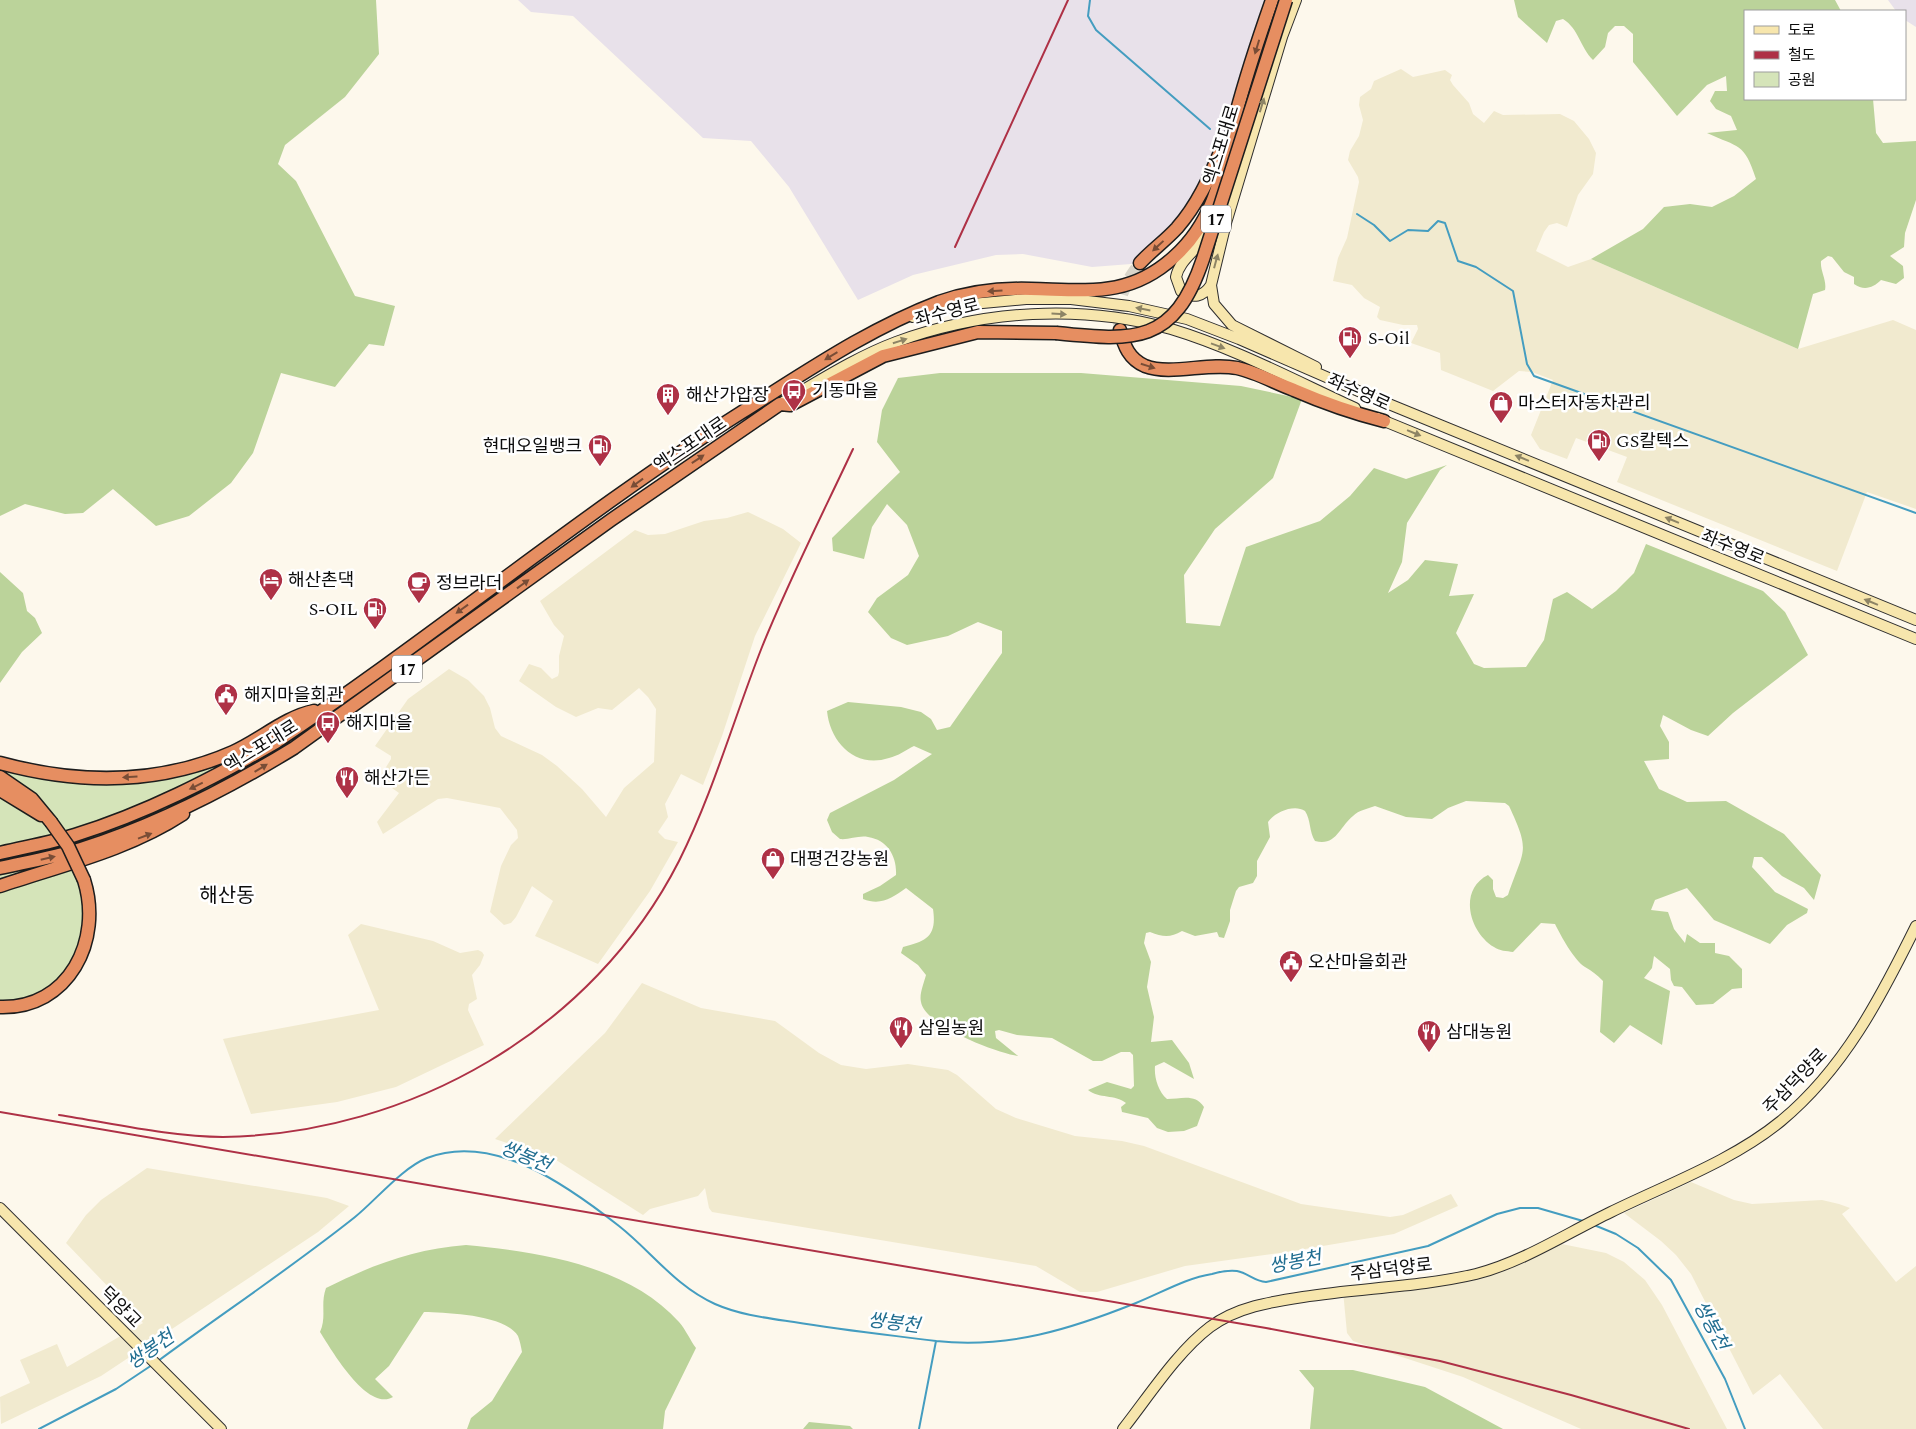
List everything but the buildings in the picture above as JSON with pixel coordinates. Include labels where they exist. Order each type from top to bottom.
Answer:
[{"type":"highway","name":"엑스포대로","points":[[0,853],[88,831],[180,793],[237,765],[322,710],[707,434],[863,337],[938,303],[985,291],[1026,289],[1105,290],[1140,282],[1150,277],[1175,257],[1192,239],[1208,214],[1231,144],[1236,115],[1272,0]]},
{"type":"highway","name":"엑스포대로","points":[[0,868],[56,856],[111,839],[210,797],[294,748],[619,514],[780,404],[790,405],[884,356],[978,332],[1056,333],[1117,338],[1151,330],[1169,318],[1188,297],[1203,259],[1286,0]]},
{"type":"highway","points":[[1140,263],[1176,228],[1198,199],[1236,115]]},
{"type":"highway","points":[[1120,330],[1129,354],[1138,362],[1149,367],[1169,369],[1212,366],[1241,369],[1342,410],[1384,421]]},
{"type":"highway","points":[[0,763],[40,773],[76,778],[135,777],[167,773],[217,759],[252,743],[294,717],[322,710]]},
{"type":"highway","points":[[0,777],[32,799],[68,846],[84,880],[89,898],[90,924],[83,953],[67,978],[41,997],[26,1005],[0,1007]]},
{"type":"highway","points":[[0,790],[51,822]]},
{"type":"highway","points":[[0,886],[98,854],[157,832],[210,797]]},
{"type":"highway","points":[[0,1000],[41,997]]},
{"type":"street","points":[[1296,0],[1282,37],[1226,223],[1211,285],[1214,304],[1232,325],[1305,360],[1334,381]]},
{"type":"street","points":[[1208,214],[1209,227],[1206,235],[1180,266],[1176,277],[1179,288],[1192,296],[1202,295],[1211,285]]},
{"type":"street","name":"좌수영로","points":[[906,318],[942,312],[960,305],[1026,299],[1071,299],[1128,306],[1171,315],[1213,329],[1334,381],[1916,620]]},
{"type":"street","name":"좌수영로","points":[[780,404],[843,367],[896,342],[981,319],[1006,315],[1054,314],[1129,320],[1194,337],[1231,351],[1384,421],[1916,639]]},
{"type":"street","name":"주삼덕양로","points":[[1123,1429],[1196,1339],[1217,1322],[1239,1311],[1266,1303],[1478,1273],[1525,1255],[1747,1144],[1793,1110],[1836,1062],[1860,1031],[1882,994],[1916,926]]},
{"type":"street","name":"덕양교","points":[[0,1208],[221,1429]]},
{"type":"shaded area","points":[[518,0],[1268,0],[1220,154],[1204,191],[1143,260],[1131,264],[1092,267],[1023,254],[996,255],[913,275],[858,300],[789,187],[751,141],[703,138],[573,16],[531,12]]},
{"type":"shaded area","points":[[1888,0],[1916,0],[1916,27],[1906,21],[1906,10],[1895,10]]},
{"type":"shaded area","points":[[1401,69],[1413,77],[1445,70],[1452,75],[1450,80],[1469,103],[1473,114],[1484,123],[1494,111],[1503,115],[1560,114],[1574,121],[1589,139],[1596,153],[1593,174],[1578,195],[1567,227],[1557,223],[1549,225],[1536,251],[1568,267],[1591,259],[1798,349],[1893,320],[1916,330],[1916,509],[1867,492],[1837,571],[1617,482],[1627,457],[1576,438],[1567,459],[1540,449],[1531,435],[1553,380],[1532,372],[1519,371],[1493,391],[1441,370],[1440,353],[1411,343],[1418,329],[1417,325],[1403,325],[1380,320],[1377,317],[1380,307],[1364,298],[1352,285],[1333,281],[1338,258],[1347,238],[1359,182],[1348,160],[1350,151],[1359,136],[1363,120],[1359,105],[1360,97],[1371,89],[1374,81]]},
{"type":"shaded area","points":[[748,512],[783,529],[801,543],[755,636],[722,736],[703,785],[681,774],[665,804],[668,817],[658,832],[665,839],[678,842],[650,891],[598,964],[535,936],[553,901],[532,886],[511,923],[504,925],[490,912],[501,866],[511,845],[518,838],[517,830],[500,808],[447,798],[438,799],[383,834],[377,822],[399,793],[392,788],[394,786],[380,777],[391,756],[375,746],[408,699],[449,669],[468,680],[484,696],[490,708],[495,728],[501,736],[542,755],[557,766],[582,789],[606,817],[624,788],[654,762],[656,709],[639,688],[612,710],[598,708],[576,717],[556,707],[519,681],[529,664],[541,668],[552,679],[558,676],[559,656],[564,636],[554,625],[540,601],[635,530],[648,535],[665,534],[704,521],[727,518]]},
{"type":"shaded area","points":[[361,924],[433,941],[460,953],[478,950],[482,952],[484,955],[480,965],[472,975],[477,999],[469,1004],[468,1010],[484,1045],[396,1087],[337,1102],[251,1114],[223,1039],[379,1010],[348,935]]},
{"type":"shaded area","points":[[642,983],[701,1008],[775,1021],[819,1053],[841,1065],[866,1069],[908,1064],[948,1070],[957,1075],[996,1109],[1016,1118],[1075,1136],[1122,1141],[1144,1146],[1301,1204],[1390,1217],[1403,1215],[1451,1194],[1458,1206],[1394,1234],[1287,1252],[1185,1266],[1097,1292],[1080,1292],[1036,1266],[712,1212],[709,1208],[705,1188],[698,1196],[650,1209],[643,1215],[553,1158],[495,1139],[605,1033]]},
{"type":"shaded area","points":[[147,1168],[327,1198],[349,1206],[318,1232],[101,1376],[1,1424],[0,1397],[30,1383],[20,1360],[57,1344],[67,1367],[143,1323],[66,1243],[86,1215],[101,1200]]},
{"type":"shaded area","points":[[1691,1182],[1734,1200],[1752,1204],[1822,1200],[1850,1208],[1842,1214],[1896,1282],[1916,1266],[1916,1429],[1823,1429],[1780,1374],[1753,1395],[1691,1274],[1676,1255],[1661,1241],[1624,1213]]},
{"type":"shaded area","points":[[1552,1242],[1606,1253],[1624,1262],[1645,1280],[1662,1305],[1727,1429],[1581,1429],[1463,1377],[1353,1341],[1347,1333],[1343,1291],[1459,1277]]},
{"type":"green space","points":[[0,0],[376,0],[379,54],[345,97],[285,145],[278,164],[296,181],[355,296],[395,306],[384,346],[369,344],[335,387],[281,373],[253,453],[231,483],[189,516],[156,526],[113,489],[83,513],[65,514],[25,504],[0,516]]},
{"type":"green space","points":[[1514,0],[1835,0],[1840,10],[1744,10],[1744,100],[1873,100],[1876,133],[1883,143],[1916,141],[1916,200],[1905,233],[1904,247],[1890,256],[1903,266],[1904,278],[1896,284],[1881,280],[1872,287],[1861,287],[1854,284],[1854,277],[1844,272],[1832,257],[1828,256],[1821,261],[1825,290],[1813,294],[1798,349],[1591,259],[1643,229],[1664,207],[1690,204],[1712,207],[1734,196],[1756,179],[1744,152],[1733,144],[1707,133],[1737,130],[1731,116],[1716,109],[1710,101],[1715,91],[1727,91],[1726,76],[1707,85],[1677,116],[1633,62],[1633,34],[1624,26],[1615,26],[1608,33],[1605,47],[1593,60],[1573,28],[1563,19],[1556,21],[1547,43],[1518,17]]},
{"type":"green space","points":[[940,373],[1081,373],[1241,386],[1302,399],[1273,478],[1215,529],[1184,575],[1186,623],[1220,626],[1246,547],[1320,521],[1350,496],[1374,468],[1406,479],[1447,465],[1440,470],[1407,523],[1402,562],[1388,593],[1408,580],[1425,560],[1458,564],[1449,596],[1474,594],[1456,633],[1474,664],[1484,668],[1526,667],[1544,640],[1553,599],[1567,592],[1592,609],[1616,591],[1634,573],[1646,544],[1763,591],[1785,612],[1808,655],[1733,713],[1708,736],[1691,730],[1663,715],[1660,726],[1669,742],[1669,759],[1644,761],[1659,789],[1687,802],[1726,801],[1784,834],[1821,875],[1814,900],[1804,888],[1782,876],[1762,857],[1754,857],[1752,867],[1775,892],[1808,909],[1807,913],[1787,925],[1770,944],[1714,920],[1687,888],[1655,900],[1651,910],[1668,912],[1674,929],[1685,943],[1687,934],[1700,943],[1715,943],[1715,953],[1729,956],[1742,969],[1742,988],[1732,989],[1713,1004],[1696,1005],[1682,987],[1674,986],[1671,980],[1670,969],[1654,956],[1652,968],[1644,978],[1670,991],[1662,1045],[1630,1025],[1614,1043],[1600,1032],[1603,981],[1581,964],[1568,947],[1555,924],[1541,923],[1513,952],[1494,947],[1478,932],[1473,922],[1470,900],[1473,890],[1479,882],[1488,875],[1493,880],[1493,889],[1496,897],[1503,898],[1508,895],[1521,859],[1523,842],[1516,821],[1509,806],[1505,803],[1466,801],[1448,808],[1432,819],[1406,817],[1375,806],[1355,814],[1333,838],[1322,842],[1315,841],[1305,811],[1296,808],[1280,812],[1268,822],[1270,837],[1257,861],[1257,876],[1253,883],[1239,887],[1236,891],[1230,910],[1230,921],[1224,938],[1219,937],[1217,932],[1195,936],[1182,931],[1166,936],[1150,932],[1146,933],[1144,943],[1151,962],[1147,987],[1154,1017],[1151,1042],[1172,1040],[1189,1063],[1194,1079],[1164,1062],[1155,1066],[1156,1079],[1161,1092],[1167,1099],[1192,1098],[1204,1107],[1197,1126],[1184,1131],[1168,1132],[1157,1128],[1148,1118],[1122,1112],[1121,1107],[1126,1103],[1122,1100],[1097,1095],[1088,1090],[1107,1082],[1131,1089],[1134,1086],[1133,1055],[1130,1052],[1121,1052],[1102,1061],[1093,1061],[1052,1038],[995,1031],[996,1038],[1018,1056],[979,1044],[948,1029],[925,1011],[921,1002],[921,992],[926,975],[918,965],[901,953],[903,947],[924,939],[932,931],[933,909],[906,888],[886,900],[875,902],[863,899],[863,894],[880,886],[896,875],[893,856],[886,846],[875,839],[858,837],[840,839],[832,832],[827,820],[830,813],[894,780],[932,754],[914,746],[889,758],[865,760],[855,756],[846,750],[833,733],[827,711],[848,702],[901,707],[921,712],[931,719],[937,730],[950,727],[1002,653],[1002,631],[978,622],[948,636],[907,645],[891,638],[868,612],[877,598],[908,575],[919,556],[907,525],[887,504],[872,527],[864,559],[833,551],[832,538],[900,472],[877,442],[882,410],[898,378]]},
{"type":"green space","points":[[0,572],[23,593],[27,611],[35,618],[42,633],[22,652],[0,683]]},
{"type":"green space","points":[[217,759],[231,785],[76,861],[90,924],[59,986],[0,1007],[0,763],[98,779]]},
{"type":"green space","points":[[466,1245],[552,1257],[608,1274],[634,1287],[658,1303],[679,1322],[696,1348],[665,1411],[663,1429],[467,1429],[471,1418],[492,1401],[522,1352],[518,1336],[511,1329],[501,1323],[474,1316],[424,1312],[389,1366],[375,1379],[393,1397],[383,1399],[372,1396],[361,1388],[341,1364],[320,1332],[326,1288],[394,1259],[429,1250]]},
{"type":"green space","points":[[1299,1370],[1353,1370],[1425,1387],[1503,1429],[1310,1429],[1314,1388]]},
{"type":"green space","points":[[809,1422],[850,1426],[853,1429],[803,1429]]},
{"type":"waterway","points":[[1090,0],[1088,16],[1096,30],[1210,129]]},
{"type":"waterway","points":[[1357,214],[1374,225],[1390,241],[1408,230],[1428,231],[1438,221],[1445,223],[1458,261],[1476,267],[1513,291],[1527,364],[1534,376],[1916,513]]},
{"type":"waterway","name":"쌍봉천","points":[[158,1361],[331,1236],[408,1169],[427,1158],[452,1152],[478,1152],[504,1158],[529,1167],[554,1180],[619,1226],[688,1288],[701,1297],[724,1308],[754,1316],[829,1328],[963,1343],[1014,1339],[1063,1329],[1136,1303],[1202,1276],[1237,1271],[1266,1282],[1428,1246],[1497,1214],[1520,1208],[1538,1208],[1583,1221]]},
{"type":"waterway","name":"쌍봉천","points":[[1594,1225],[1616,1234],[1638,1248],[1671,1280],[1725,1379],[1745,1429]]},
{"type":"waterway","points":[[919,1429],[936,1341]]},
{"type":"waterway","name":"쌍봉천","points":[[39,1429],[116,1389],[152,1365]]},
{"type":"tunnel","points":[[1120,330],[1119,311],[1122,294],[1140,263]]},
{"type":"railway","points":[[955,247],[1068,0]]},
{"type":"railway","points":[[59,1115],[183,1135],[223,1137],[293,1131],[361,1116],[427,1093],[489,1061],[546,1022],[598,975],[642,921],[679,861],[713,782],[772,622],[853,449]]},
{"type":"railway","points":[[0,1112],[1266,1328],[1440,1361],[1571,1395],[1689,1429]]},
{"type":"place","name":"S-Oil","points":[[1350,359]]},
{"type":"place","name":"기동마을","points":[[794,412]]},
{"type":"place","name":"해산가압장","points":[[668,416]]},
{"type":"place","name":"마스터자동차관리","points":[[1501,424]]},
{"type":"place","name":"GS칼텍스","points":[[1599,462]]},
{"type":"place","name":"현대오일뱅크","points":[[600,467]]},
{"type":"place","name":"해산촌댁","points":[[271,601]]},
{"type":"place","name":"정브라더","points":[[419,604]]},
{"type":"place","name":"S-OIL","points":[[375,630]]},
{"type":"place","name":"해지마을회관","points":[[226,716]]},
{"type":"place","name":"해지마을","points":[[328,744]]},
{"type":"place","name":"해산가든","points":[[347,799]]},
{"type":"place","name":"대평건강농원","points":[[773,880]]},
{"type":"place","name":"오산마을회관","points":[[1291,983]]},
{"type":"place","name":"삼일농원","points":[[901,1049]]},
{"type":"place","name":"삼대농원","points":[[1429,1053]]},
{"type":"district","name":"해산동","points":[[227,895]]}]
